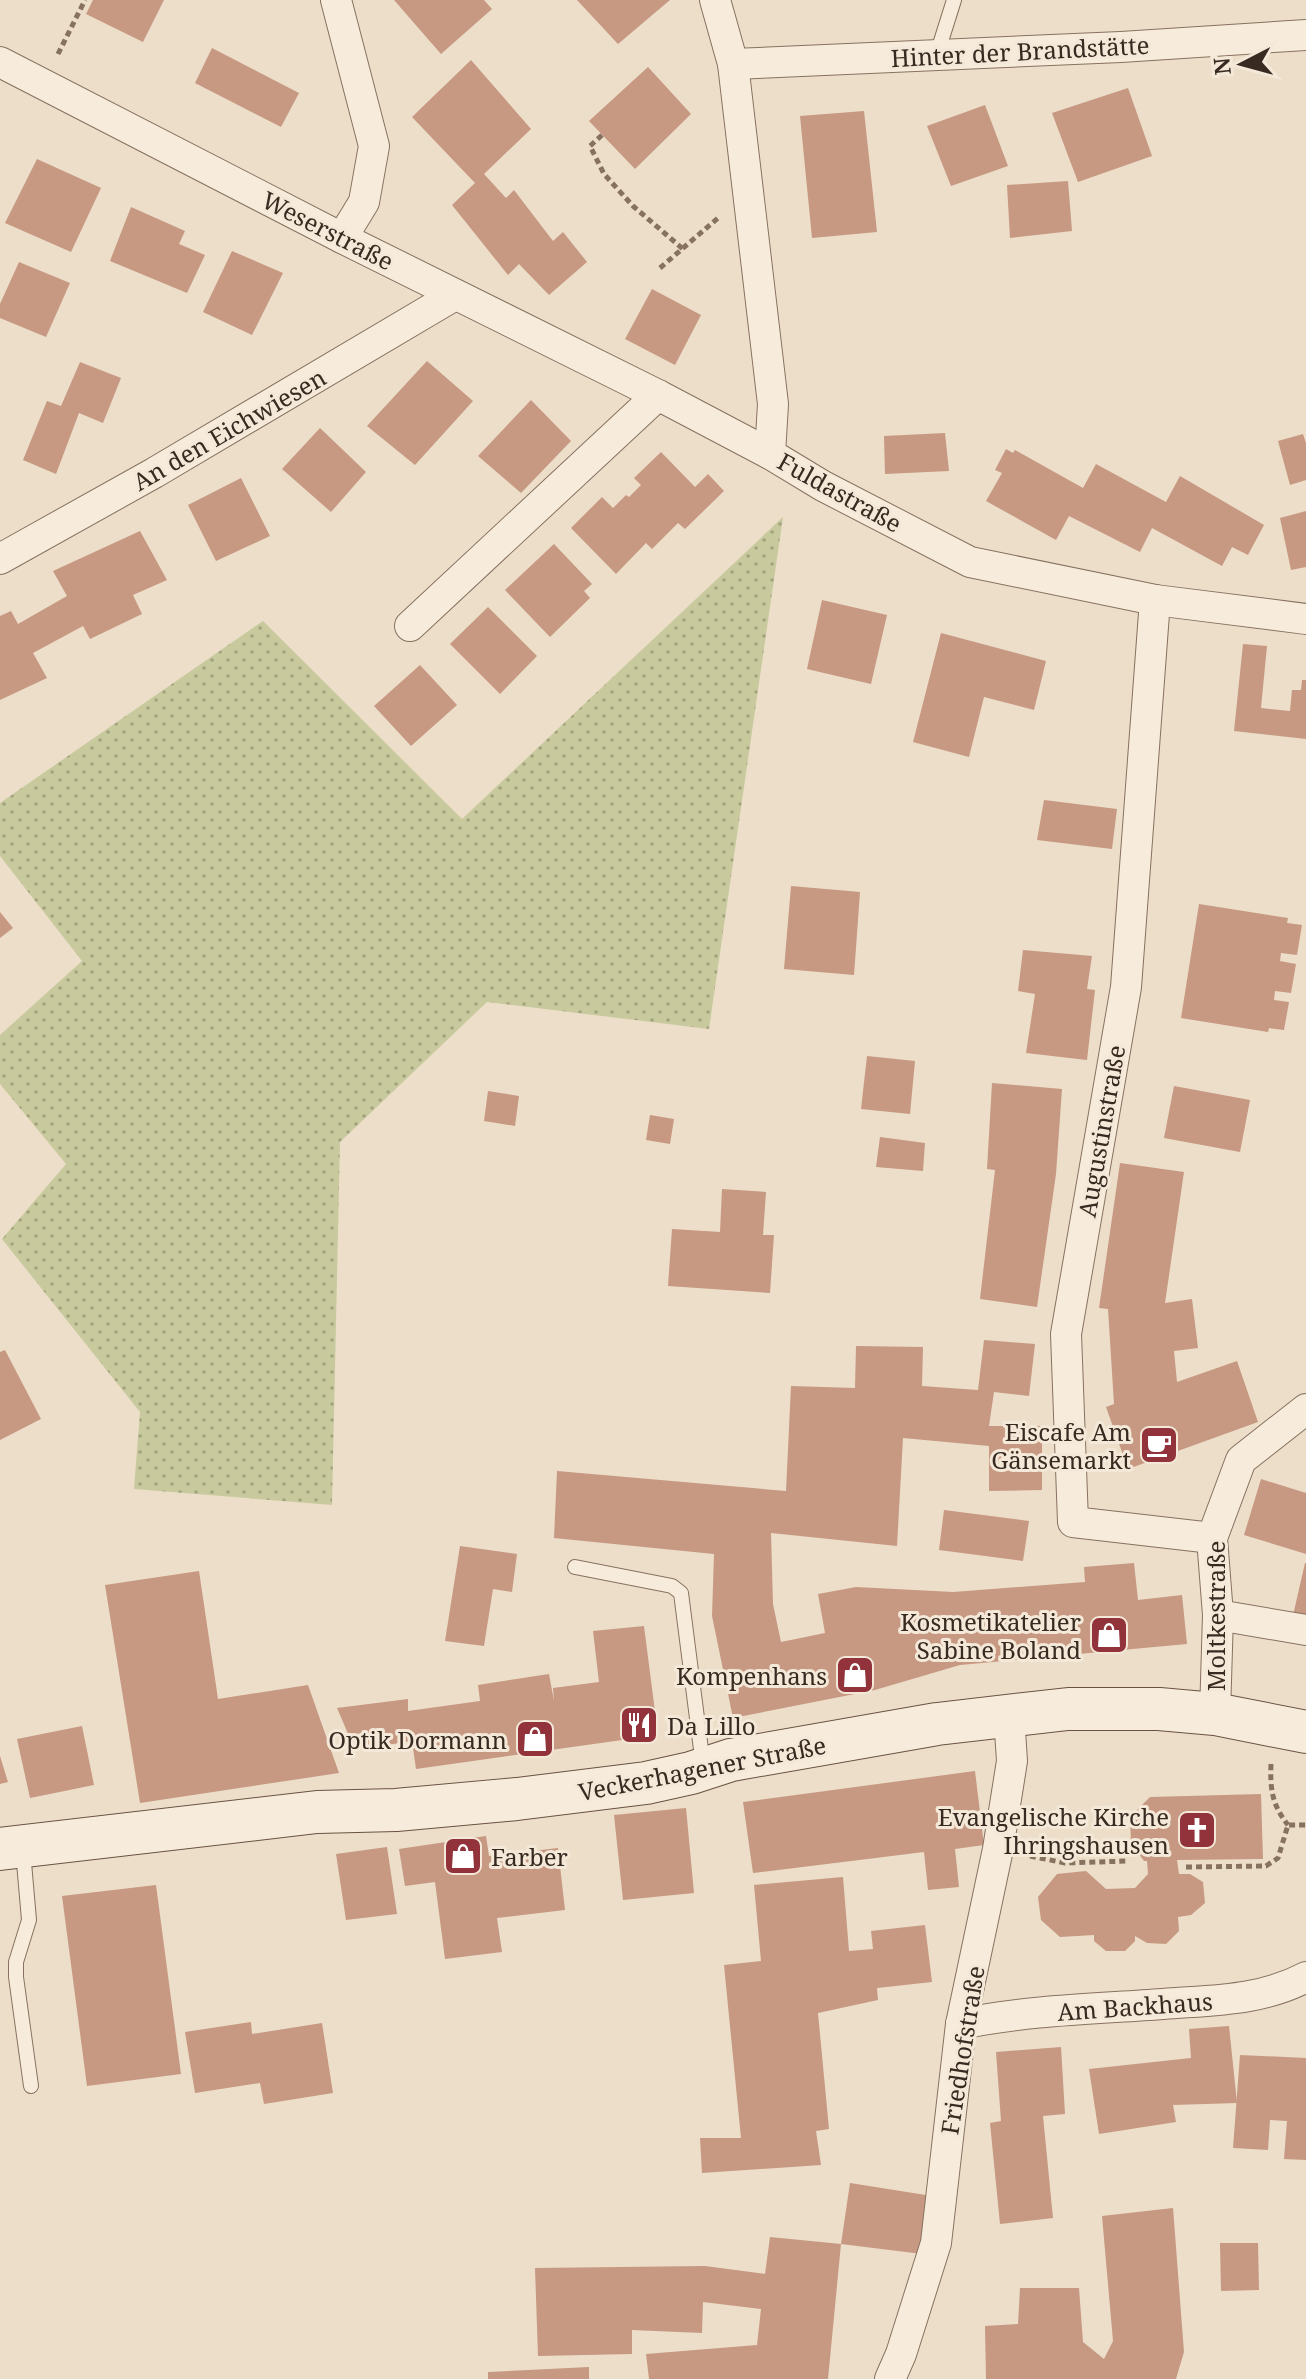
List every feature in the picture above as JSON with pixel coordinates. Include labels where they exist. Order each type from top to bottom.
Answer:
[{"type":"street","points":[[336,0],[374,146],[364,202],[342,238]]},
{"type":"street","name":"Fuldastraße","points":[[715,0],[733,64],[773,404],[770,454],[823,486],[970,562],[1155,600],[1306,619]]},
{"type":"street","name":"Hinter der Brandstätte","points":[[733,64],[1121,47],[1306,35]]},
{"type":"street","name":"Weserstraße","points":[[0,62],[770,454]]},
{"type":"street","name":"An den Eichwiesen","points":[[0,559],[154,473],[455,295]]},
{"type":"street","points":[[410,626],[658,395]]},
{"type":"street","name":"Augustinstraße","points":[[1155,600],[1126,987],[1066,1334],[1073,1522],[1212,1538]]},
{"type":"street","name":"Moltkestraße","points":[[1215,1714],[1218,1615],[1212,1538],[1241,1460],[1306,1409]]},
{"type":"street","points":[[1218,1615],[1306,1630]]},
{"type":"street","name":"Veckerhagener Straße","points":[[11,1848],[317,1812],[396,1810],[646,1783],[731,1760],[937,1724],[1068,1709],[1159,1709],[1215,1714],[1292,1728]]},
{"type":"street","name":"Friedhofstraße","points":[[890,2379],[901,2354],[936,2243],[961,2024],[998,1849],[1012,1761],[1009,1716]]},
{"type":"street","name":"Am Backhaus","points":[[961,2024],[1023,2014],[1248,1998],[1287,1987],[1306,1977]]},
{"type":"lane","points":[[937,54],[954,0]]},
{"type":"lane","points":[[575,1567],[672,1586],[681,1593],[703,1769]]},
{"type":"lane","points":[[11,1848],[29,1920],[16,1962],[16,1977],[31,2086]]},
{"type":"path","points":[[43,84],[85,0]]},
{"type":"path","points":[[602,135],[590,146],[604,174],[633,206],[683,249]]},
{"type":"path","points":[[660,268],[748,191]]},
{"type":"path","points":[[1292,1728],[1271,1765],[1270,1795],[1279,1815],[1288,1825],[1306,1825]]},
{"type":"path","points":[[1186,1867],[1266,1866],[1278,1858],[1288,1825]]},
{"type":"path","points":[[998,1849],[1065,1863],[1128,1861]]},
{"type":"green space","points":[[783,517],[709,1029],[487,1002],[340,1142],[332,1505],[134,1489],[140,1412],[2,1239],[66,1164],[0,1084],[0,1035],[82,961],[0,856],[0,803],[263,621],[462,819]]},
{"type":"building","points":[[93,0],[164,0],[143,42],[86,14]]},
{"type":"building","points":[[394,0],[484,0],[492,9],[441,54]]},
{"type":"building","points":[[577,0],[670,0],[618,44]]},
{"type":"building","points":[[212,48],[299,93],[281,127],[195,83]]},
{"type":"building","points":[[471,60],[531,129],[484,174],[506,198],[514,190],[553,241],[563,232],[587,262],[549,295],[519,264],[508,275],[452,205],[475,183],[412,117]]},
{"type":"building","points":[[648,67],[691,114],[635,169],[589,121]]},
{"type":"building","points":[[1128,88],[1152,156],[1078,182],[1052,113]]},
{"type":"building","points":[[985,105],[1008,166],[951,186],[927,126]]},
{"type":"building","points":[[864,111],[877,232],[812,238],[800,116]]},
{"type":"building","points":[[37,159],[101,188],[71,252],[5,223]]},
{"type":"building","points":[[1068,181],[1072,231],[1010,238],[1007,185]]},
{"type":"building","points":[[131,207],[185,231],[179,244],[205,255],[187,293],[110,261]]},
{"type":"building","points":[[232,251],[283,273],[252,335],[203,312]]},
{"type":"building","points":[[19,262],[70,283],[46,337],[0,318],[0,304]]},
{"type":"building","points":[[652,289],[701,315],[675,365],[625,339]]},
{"type":"building","points":[[427,361],[473,401],[415,465],[367,426]]},
{"type":"building","points":[[80,362],[121,378],[103,423],[79,413],[56,474],[23,460],[47,401],[61,406]]},
{"type":"building","points":[[531,400],[571,441],[521,493],[478,456]]},
{"type":"building","points":[[320,428],[366,472],[331,512],[282,469]]},
{"type":"building","points":[[945,433],[949,471],[885,474],[884,436]]},
{"type":"building","points":[[1303,434],[1306,443],[1306,480],[1290,485],[1278,441]]},
{"type":"building","points":[[1006,449],[1013,453],[1015,450],[1083,488],[1096,464],[1166,502],[1180,476],[1264,525],[1248,555],[1232,547],[1222,566],[1152,528],[1140,552],[1069,516],[1056,540],[986,501],[1002,473],[995,470]]},
{"type":"building","points":[[661,452],[695,487],[708,474],[724,491],[685,529],[678,523],[652,549],[646,543],[616,574],[571,528],[602,497],[613,508],[626,495],[629,497],[641,485],[634,478]]},
{"type":"building","points":[[241,478],[270,536],[216,561],[188,505]]},
{"type":"building","points":[[1306,511],[1306,567],[1291,570],[1280,518]]},
{"type":"building","points":[[140,531],[167,580],[133,595],[142,614],[90,639],[83,626],[33,653],[47,678],[0,700],[0,616],[11,611],[18,624],[67,596],[53,571]]},
{"type":"building","points":[[554,544],[592,584],[584,591],[590,598],[550,637],[505,590]]},
{"type":"building","points":[[822,600],[887,615],[871,684],[807,669]]},
{"type":"building","points":[[488,607],[537,656],[500,694],[450,644]]},
{"type":"building","points":[[941,633],[1046,661],[1034,710],[984,697],[969,757],[913,742]]},
{"type":"building","points":[[1243,644],[1267,646],[1261,708],[1290,711],[1292,690],[1301,690],[1302,680],[1306,680],[1306,739],[1234,731]]},
{"type":"building","points":[[420,665],[457,705],[411,746],[374,706]]},
{"type":"building","points":[[1044,800],[1117,809],[1112,849],[1037,840]]},
{"type":"building","points":[[791,886],[860,892],[854,975],[784,969]]},
{"type":"building","points":[[1199,904],[1288,918],[1287,923],[1302,925],[1297,955],[1281,953],[1280,961],[1296,964],[1291,993],[1275,991],[1274,1000],[1289,1002],[1284,1030],[1269,1028],[1268,1032],[1181,1018]]},
{"type":"building","points":[[0,912],[13,928],[0,938]]},
{"type":"building","points":[[1023,950],[1092,956],[1087,989],[1095,990],[1087,1060],[1026,1053],[1035,994],[1018,991]]},
{"type":"building","points":[[867,1056],[915,1061],[910,1114],[861,1109]]},
{"type":"building","points":[[992,1083],[1062,1089],[1056,1174],[1037,1307],[980,1299],[995,1170],[987,1169]]},
{"type":"building","points":[[1174,1086],[1250,1100],[1240,1152],[1164,1138]]},
{"type":"building","points":[[488,1091],[519,1096],[515,1126],[484,1121]]},
{"type":"building","points":[[650,1115],[674,1119],[670,1144],[646,1140]]},
{"type":"building","points":[[880,1137],[925,1143],[923,1171],[876,1167]]},
{"type":"building","points":[[1120,1163],[1184,1172],[1165,1303],[1192,1299],[1198,1348],[1174,1351],[1177,1382],[1237,1361],[1258,1422],[1128,1469],[1106,1407],[1114,1404],[1108,1309],[1099,1308]]},
{"type":"building","points":[[722,1189],[766,1192],[763,1235],[774,1235],[770,1293],[668,1286],[672,1229],[720,1232]]},
{"type":"building","points":[[984,1340],[1035,1344],[1029,1396],[994,1392],[989,1426],[1042,1426],[1042,1490],[989,1491],[989,1446],[903,1438],[897,1546],[771,1533],[773,1604],[781,1642],[825,1633],[818,1594],[856,1587],[953,1592],[1085,1582],[1084,1567],[1134,1563],[1138,1600],[1182,1595],[1187,1644],[960,1665],[875,1690],[733,1718],[712,1616],[714,1554],[554,1538],[557,1471],[786,1491],[791,1386],[855,1388],[856,1346],[923,1347],[922,1386],[978,1390]]},
{"type":"building","points":[[5,1350],[41,1419],[0,1440],[0,1352]]},
{"type":"building","points":[[1261,1479],[1306,1493],[1306,1554],[1244,1535]]},
{"type":"building","points":[[944,1510],[1029,1521],[1023,1561],[939,1550]]},
{"type":"building","points":[[460,1546],[517,1554],[512,1592],[493,1589],[484,1646],[445,1641]]},
{"type":"building","points":[[1306,1563],[1306,1627],[1291,1624]]},
{"type":"building","points":[[199,1571],[218,1699],[308,1685],[339,1773],[140,1803],[105,1585]]},
{"type":"building","points":[[644,1626],[658,1735],[416,1769],[412,1741],[355,1750],[337,1708],[408,1699],[408,1711],[480,1701],[478,1685],[549,1674],[554,1701],[553,1688],[599,1682],[593,1631]]},
{"type":"building","points":[[82,1726],[94,1785],[30,1798],[17,1739]]},
{"type":"building","points":[[0,1756],[8,1782],[0,1784]]},
{"type":"building","points":[[975,1771],[984,1845],[955,1849],[959,1887],[928,1890],[924,1852],[753,1873],[743,1802]]},
{"type":"building","points":[[1261,1794],[1263,1859],[1177,1860],[1179,1874],[1190,1874],[1203,1882],[1205,1903],[1191,1915],[1178,1917],[1179,1931],[1166,1944],[1147,1943],[1135,1936],[1135,1941],[1125,1951],[1106,1951],[1094,1941],[1094,1935],[1060,1937],[1041,1920],[1038,1897],[1057,1874],[1086,1871],[1106,1889],[1135,1888],[1148,1874],[1147,1861],[1131,1843],[1130,1817],[1150,1797]]},
{"type":"building","points":[[686,1808],[694,1893],[623,1900],[614,1815]]},
{"type":"building","points":[[486,1836],[489,1856],[558,1848],[565,1910],[497,1918],[502,1952],[445,1959],[435,1882],[405,1886],[399,1849]]},
{"type":"building","points":[[387,1847],[397,1914],[346,1920],[336,1854]]},
{"type":"building","points":[[843,1877],[849,1951],[873,1949],[871,1931],[925,1925],[932,1982],[877,1988],[878,2000],[818,2013],[829,2129],[816,2131],[821,2165],[702,2173],[700,2138],[741,2138],[724,1965],[761,1961],[754,1885]]},
{"type":"building","points":[[156,1885],[181,2074],[87,2086],[62,1896]]},
{"type":"building","points":[[251,2022],[252,2034],[322,2023],[333,2093],[264,2104],[260,2083],[195,2093],[185,2032]]},
{"type":"building","points":[[1229,2026],[1237,2103],[1173,2105],[1176,2122],[1099,2134],[1089,2069],[1191,2058],[1189,2029]]},
{"type":"building","points":[[1061,2047],[1065,2114],[1043,2116],[1053,2218],[1000,2224],[990,2123],[1001,2121],[996,2052]]},
{"type":"building","points":[[1240,2055],[1306,2058],[1306,2160],[1284,2159],[1287,2121],[1270,2120],[1268,2150],[1233,2148]]},
{"type":"building","points":[[850,2183],[932,2196],[922,2254],[841,2244]]},
{"type":"building","points":[[1173,2208],[1184,2352],[1176,2379],[986,2379],[985,2326],[1018,2324],[1020,2288],[1079,2288],[1083,2342],[1104,2359],[1113,2341],[1102,2216]]},
{"type":"building","points":[[770,2237],[841,2244],[828,2379],[649,2379],[646,2354],[757,2345],[761,2309],[703,2302],[702,2333],[632,2330],[632,2354],[538,2356],[535,2268],[705,2266],[765,2274]]},
{"type":"building","points":[[1220,2243],[1258,2243],[1259,2290],[1221,2291]]},
{"type":"building","points":[[589,2367],[589,2379],[488,2379],[488,2372]]},
{"type":"place","name":"Eiscafe Am Gänsemarkt","points":[[1159,1445]]},
{"type":"place","name":"Kosmetikatelier Sabine Boland","points":[[1109,1635]]},
{"type":"place","name":"Kompenhans","points":[[855,1675]]},
{"type":"place","name":"Da Lillo","points":[[639,1725]]},
{"type":"place","name":"Optik Dormann","points":[[535,1739]]},
{"type":"place","name":"Evangelische Kirche Ihringshausen","points":[[1197,1830]]},
{"type":"place","name":"Farber","points":[[463,1856]]}]
